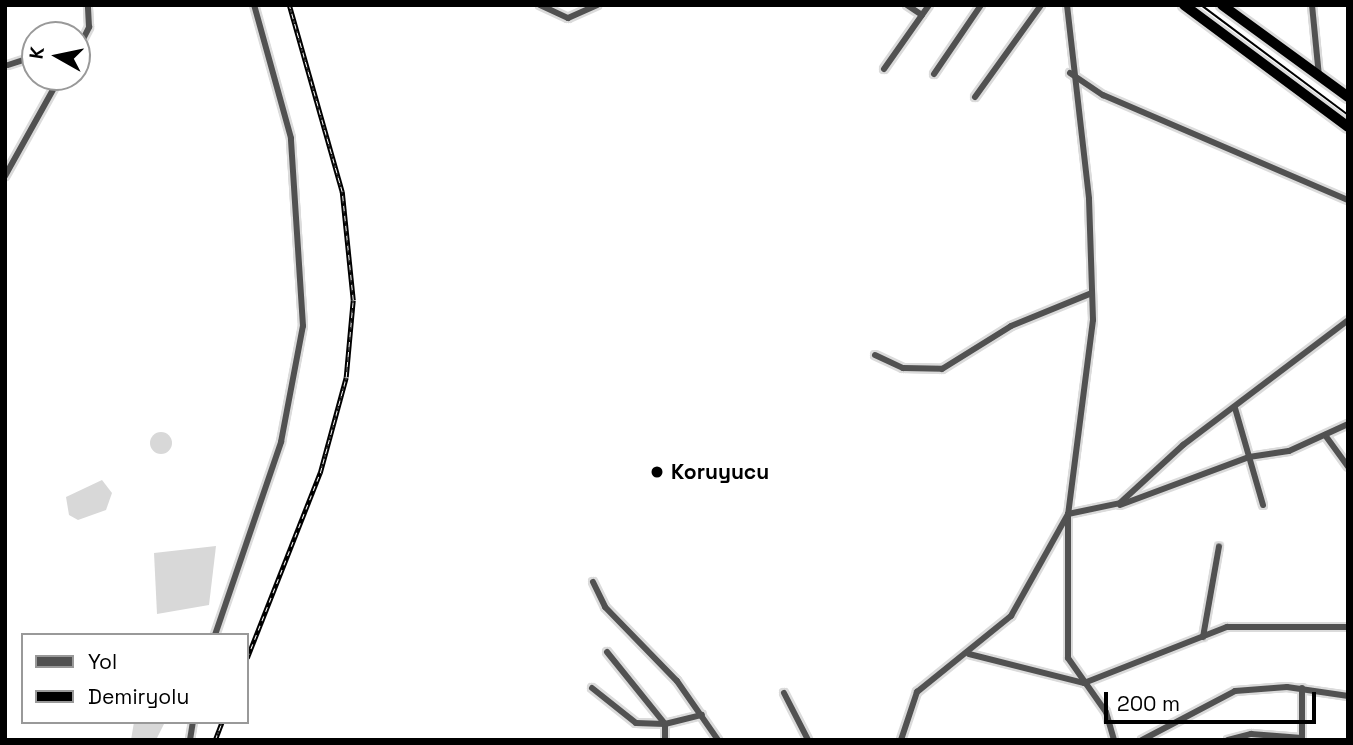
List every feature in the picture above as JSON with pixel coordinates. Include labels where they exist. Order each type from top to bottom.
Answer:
[{"type":"highway","points":[[1184,5],[1348,127]]},
{"type":"highway","points":[[1222,5],[1348,97]]},
{"type":"street","points":[[216,633],[281,442],[303,326],[291,138],[254,5]]},
{"type":"street","points":[[540,5],[568,18],[597,5]]},
{"type":"street","points":[[907,5],[922,15]]},
{"type":"street","points":[[884,69],[929,5]]},
{"type":"street","points":[[934,74],[981,5]]},
{"type":"street","points":[[975,97],[1041,5]]},
{"type":"street","points":[[1067,5],[1070,73],[1086,167],[1092,293],[1092,352],[1068,514],[1068,658],[1106,712],[1114,740]]},
{"type":"street","points":[[1312,5],[1319,76]]},
{"type":"street","points":[[8,65],[21,61]]},
{"type":"street","points":[[1070,73],[1103,94],[1348,200]]},
{"type":"street","points":[[5,176],[52,91]]},
{"type":"street","points":[[875,355],[903,368],[942,369],[1010,326],[1092,293]]},
{"type":"street","points":[[1115,506],[1348,320]]},
{"type":"street","points":[[1235,408],[1263,505]]},
{"type":"street","points":[[1068,514],[1115,506],[1249,457],[1325,435],[1348,424]]},
{"type":"street","points":[[1325,435],[1348,467]]},
{"type":"street","points":[[901,740],[917,692],[968,654],[1011,616],[1068,514]]},
{"type":"street","points":[[1203,637],[1219,546]]},
{"type":"street","points":[[593,582],[610,613],[702,715],[718,740]]},
{"type":"street","points":[[968,654],[1084,683],[1233,626],[1348,627]]},
{"type":"street","points":[[607,652],[665,724],[665,740]]},
{"type":"street","points":[[592,688],[631,722],[665,724],[702,715]]},
{"type":"street","points":[[1142,740],[1227,693],[1302,688],[1348,695]]},
{"type":"street","points":[[1228,740],[1251,734],[1303,738],[1302,688]]},
{"type":"street","points":[[784,693],[807,740]]},
{"type":"shaded area","points":[[161,432],[169,435],[172,443],[169,451],[161,454],[153,451],[150,443],[153,435]]},
{"type":"shaded area","points":[[102,480],[112,493],[106,510],[78,520],[69,515],[66,497]]},
{"type":"shaded area","points":[[216,546],[209,605],[157,614],[154,553]]},
{"type":"shaded area","points":[[134,724],[164,724],[156,740],[131,740]]},
{"type":"tram line","points":[[1201,5],[1348,115]]},
{"type":"railway","points":[[248,655],[320,473],[346,377],[353,300],[342,192],[289,5]]},
{"type":"railway","points":[[215,740],[221,724]]},
{"type":"place","name":"Koruyucu","points":[[657,472]]}]
